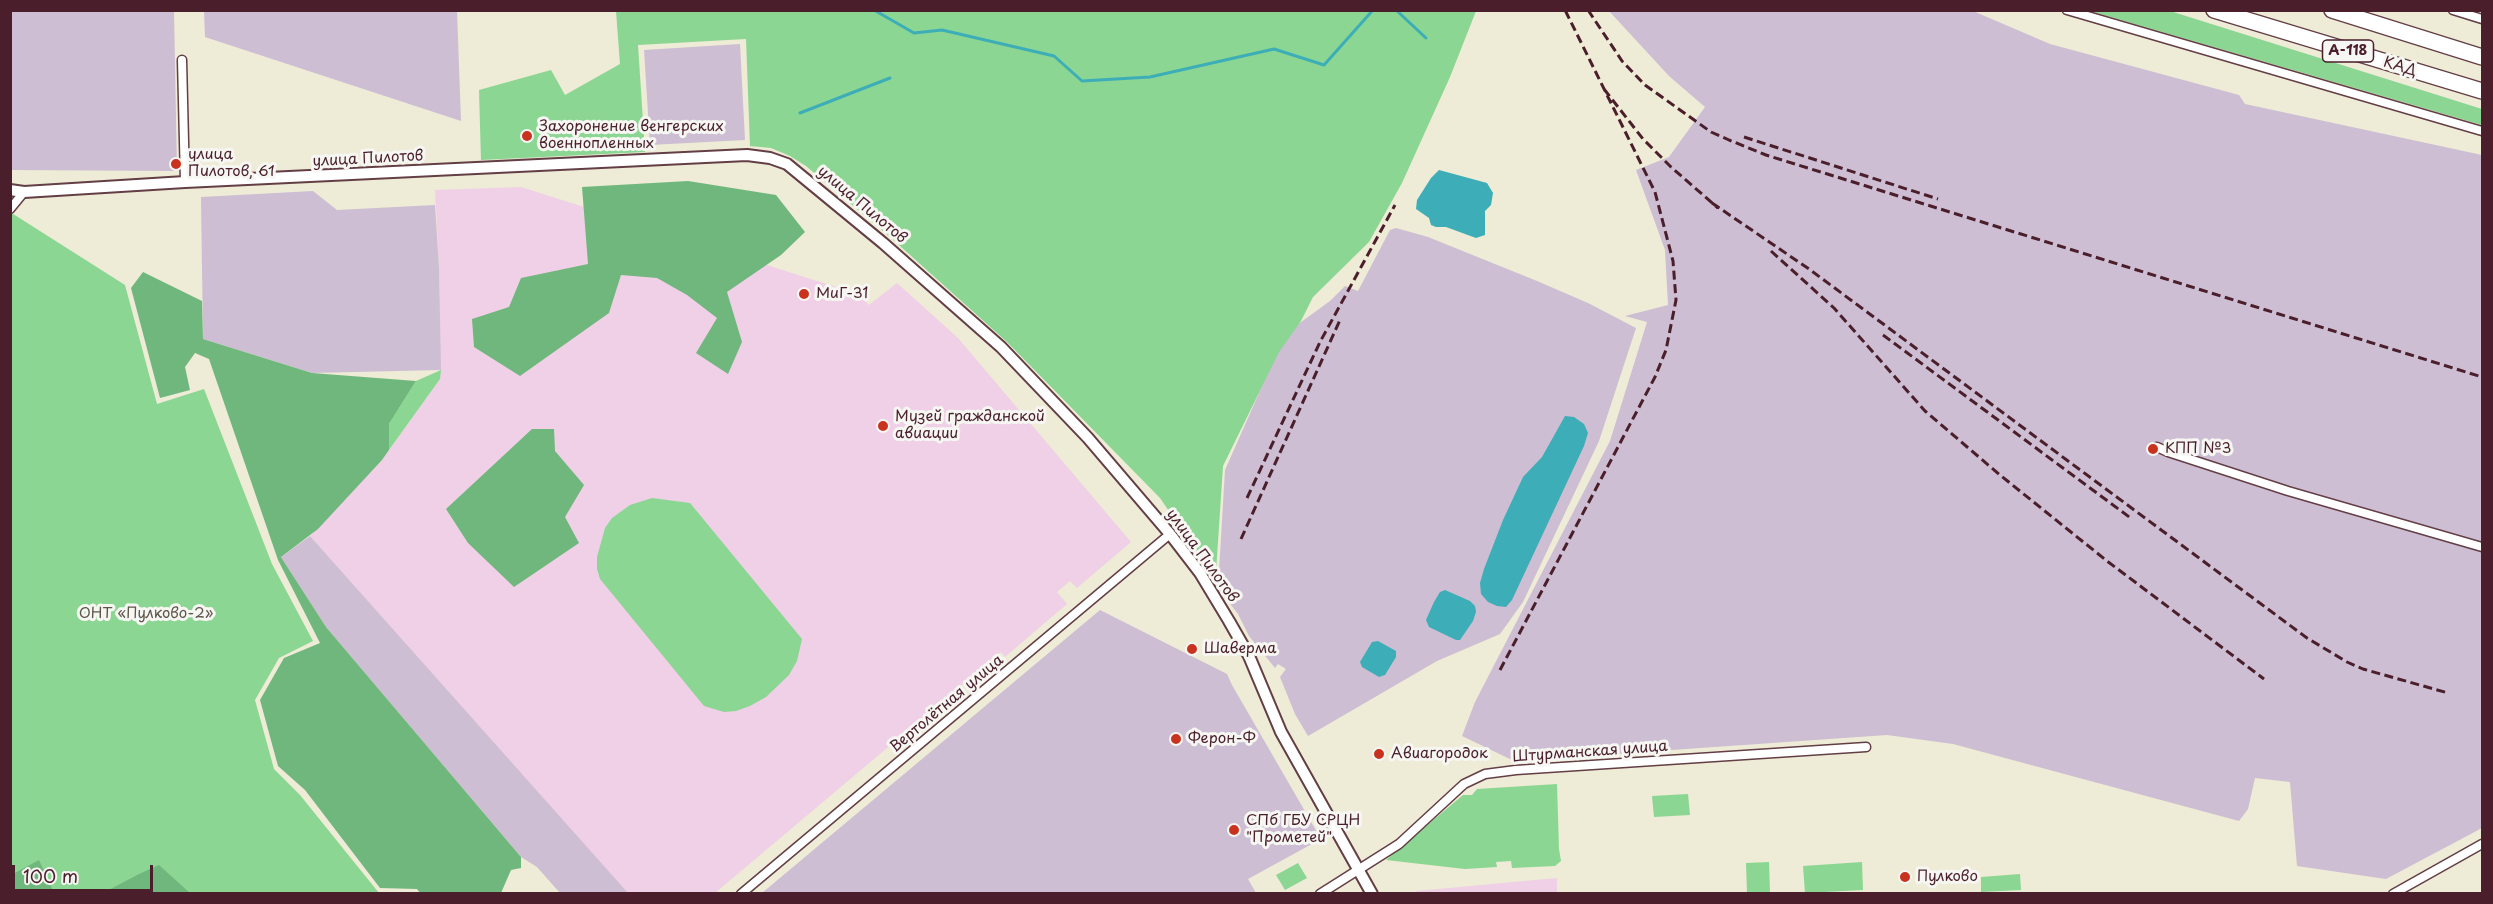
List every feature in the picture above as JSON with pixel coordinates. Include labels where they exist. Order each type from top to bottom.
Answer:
[{"type":"highway","name":"КАД","points":[[2214,10],[2482,91]]},
{"type":"highway","name":"А-118","points":[[2332,10],[2482,57]]},
{"type":"street","points":[[2067,10],[2482,131]]},
{"type":"street","points":[[2453,10],[2482,19]]},
{"type":"street","points":[[182,60],[184,182]]},
{"type":"street","name":"улица Пилотов","points":[[10,190],[24,192],[184,182],[747,155],[770,158],[787,164],[884,243],[1002,347],[1088,438],[1170,534],[1200,573],[1249,656],[1281,732],[1372,894]]},
{"type":"street","points":[[10,209],[24,192]]},
{"type":"street","points":[[2157,447],[2288,491],[2482,547]]},
{"type":"street","name":"Вертолётная улица","points":[[741,894],[1170,534]]},
{"type":"street","name":"Штурманская улица","points":[[1320,894],[1399,844],[1464,784],[1485,774],[1866,747]]},
{"type":"street","points":[[2392,894],[2482,844]]},
{"type":"shaded area","points":[[11,10],[174,11],[177,171],[11,170]]},
{"type":"shaded area","points":[[204,11],[457,11],[461,121],[205,37]]},
{"type":"shaded area","points":[[1609,11],[1973,11],[2050,44],[2239,95],[2245,104],[2482,155],[2482,828],[2386,879],[2297,866],[2290,782],[2255,778],[2248,809],[2239,821],[1953,744],[1887,735],[1514,761],[1462,736],[1475,702],[1610,441],[1647,322],[1625,316],[1668,305],[1665,250],[1636,170],[1669,157],[1705,107],[1669,76]]},
{"type":"shaded area","points":[[740,44],[745,140],[650,145],[644,50]]},
{"type":"shaded area","points":[[521,187],[858,294],[869,305],[897,283],[958,338],[1131,542],[1077,588],[1070,581],[1057,592],[1067,604],[1005,657],[1001,652],[715,893],[628,894],[310,536],[382,460],[440,379],[439,268],[435,190]]},
{"type":"shaded area","points":[[313,191],[337,210],[435,205],[441,370],[312,373],[203,339],[201,197]]},
{"type":"shaded area","points":[[1396,228],[1428,237],[1537,281],[1588,303],[1636,328],[1599,441],[1523,602],[1500,634],[1437,661],[1308,736],[1295,714],[1280,677],[1286,669],[1278,664],[1275,668],[1249,636],[1238,614],[1218,588],[1225,470],[1278,350],[1297,325],[1330,301],[1345,286],[1358,291],[1390,230]]},
{"type":"shaded area","points":[[310,536],[628,893],[560,893],[537,867],[521,857],[326,627],[281,557]]},
{"type":"shaded area","points":[[1100,610],[1227,674],[1321,839],[1248,879],[1256,893],[762,893]]},
{"type":"shaded area","points":[[1557,878],[1557,893],[1417,894],[1416,891]]},
{"type":"green space","points":[[616,10],[1476,11],[1450,77],[1402,183],[1369,242],[1313,297],[1301,321],[1279,352],[1223,466],[1216,572],[1210,571],[1160,498],[1007,342],[890,237],[806,166],[771,148],[750,146],[746,39],[638,45],[645,152],[481,160],[479,90],[551,70],[565,95],[620,64]]},
{"type":"green space","points":[[2090,11],[2170,11],[2482,109],[2482,125]]},
{"type":"green space","points":[[688,181],[776,195],[805,232],[781,255],[727,292],[742,342],[728,374],[696,353],[717,318],[687,295],[657,278],[621,275],[609,313],[520,376],[474,347],[472,319],[509,307],[521,278],[588,264],[582,187]]},
{"type":"green space","name":"ОНТ «Пулково-2»","points":[[10,212],[125,285],[157,404],[204,389],[272,564],[313,641],[279,658],[255,700],[274,769],[300,795],[379,893],[11,893]]},
{"type":"green space","points":[[143,272],[202,301],[203,339],[312,373],[416,381],[389,424],[389,450],[382,460],[318,529],[281,557],[326,627],[521,857],[521,868],[511,870],[501,893],[421,894],[417,889],[380,888],[305,790],[278,766],[260,700],[284,658],[320,643],[278,560],[209,359],[195,353],[185,367],[190,390],[160,398],[131,288]]},
{"type":"green space","points":[[441,370],[440,379],[389,450],[389,424],[416,381]]},
{"type":"green space","points":[[532,429],[554,429],[555,451],[584,485],[565,517],[579,543],[514,587],[468,543],[446,509]]},
{"type":"green space","points":[[652,498],[690,503],[802,639],[797,661],[789,675],[766,697],[750,706],[724,712],[704,706],[600,579],[597,557],[605,528],[612,518],[630,505]]},
{"type":"green space","points":[[1557,784],[1561,861],[1555,866],[1512,868],[1511,861],[1496,862],[1497,867],[1465,869],[1386,860],[1463,795],[1472,795],[1477,789]]},
{"type":"green space","points":[[1688,794],[1690,815],[1654,817],[1652,796]]},
{"type":"green space","points":[[39,860],[54,893],[11,893],[11,875]]},
{"type":"green space","points":[[1769,862],[1770,892],[1747,893],[1746,863]]},
{"type":"green space","points":[[1862,862],[1863,890],[1805,893],[1803,866]]},
{"type":"green space","points":[[1298,863],[1307,878],[1285,890],[1276,875]]},
{"type":"green space","points":[[159,865],[190,893],[103,893],[139,874]]},
{"type":"green space","points":[[2020,874],[2021,890],[1981,892],[1981,877]]},
{"type":"water","points":[[1439,170],[1487,183],[1493,193],[1491,205],[1485,211],[1485,235],[1476,238],[1446,227],[1436,227],[1431,225],[1429,218],[1416,209],[1417,200]]},
{"type":"water","points":[[1565,416],[1574,417],[1584,424],[1588,433],[1584,446],[1512,600],[1506,607],[1497,606],[1488,602],[1481,594],[1480,583],[1484,569],[1523,477],[1542,457]]},
{"type":"water","points":[[1445,590],[1470,601],[1475,606],[1473,621],[1460,640],[1429,627],[1426,620],[1440,592]]},
{"type":"water","points":[[1378,641],[1396,651],[1396,657],[1385,675],[1379,677],[1362,667],[1360,662],[1372,642]]},
{"type":"waterway","points":[[874,10],[914,33],[942,30],[1054,56],[1082,81],[1150,77],[1274,49],[1324,65],[1373,10]]},
{"type":"waterway","points":[[1396,10],[1426,38]]},
{"type":"waterway","points":[[800,113],[890,78]]},
{"type":"railway","points":[[1500,670],[1655,377],[1666,350],[1676,300],[1673,261],[1655,192],[1565,10]]},
{"type":"railway","points":[[1588,10],[1622,61],[1645,85],[1711,132],[1729,140],[1766,155],[2482,377]]},
{"type":"railway","points":[[1604,89],[1643,139],[1718,208]]},
{"type":"railway","points":[[1744,137],[1938,199]]},
{"type":"railway","points":[[1712,203],[1809,269],[2307,638],[2363,669],[2448,693]]},
{"type":"railway","points":[[1247,498],[1320,342],[1395,205]]},
{"type":"railway","points":[[1771,251],[1834,308],[1925,411],[2107,561],[2264,679]]},
{"type":"railway","points":[[1241,539],[1340,320]]},
{"type":"railway","points":[[1883,335],[2132,519]]},
{"type":"place","name":"Захоронение венгерских военнопленных","points":[[527,136]]},
{"type":"place","name":"улица Пилотов, 61","points":[[176,164]]},
{"type":"place","name":"МиГ-31","points":[[804,294]]},
{"type":"place","name":"Музей гражданской авиации","points":[[883,426]]},
{"type":"place","name":"КПП №3","points":[[2153,449]]},
{"type":"place","name":"Шаверма","points":[[1192,649]]},
{"type":"place","name":"Ферон-Ф","points":[[1176,739]]},
{"type":"place","name":"Авиагородок","points":[[1379,754]]},
{"type":"place","name":"СПб ГБУ СРЦН \"Прометей\"","points":[[1234,830]]},
{"type":"place","name":"Пулково","points":[[1905,877]]}]
